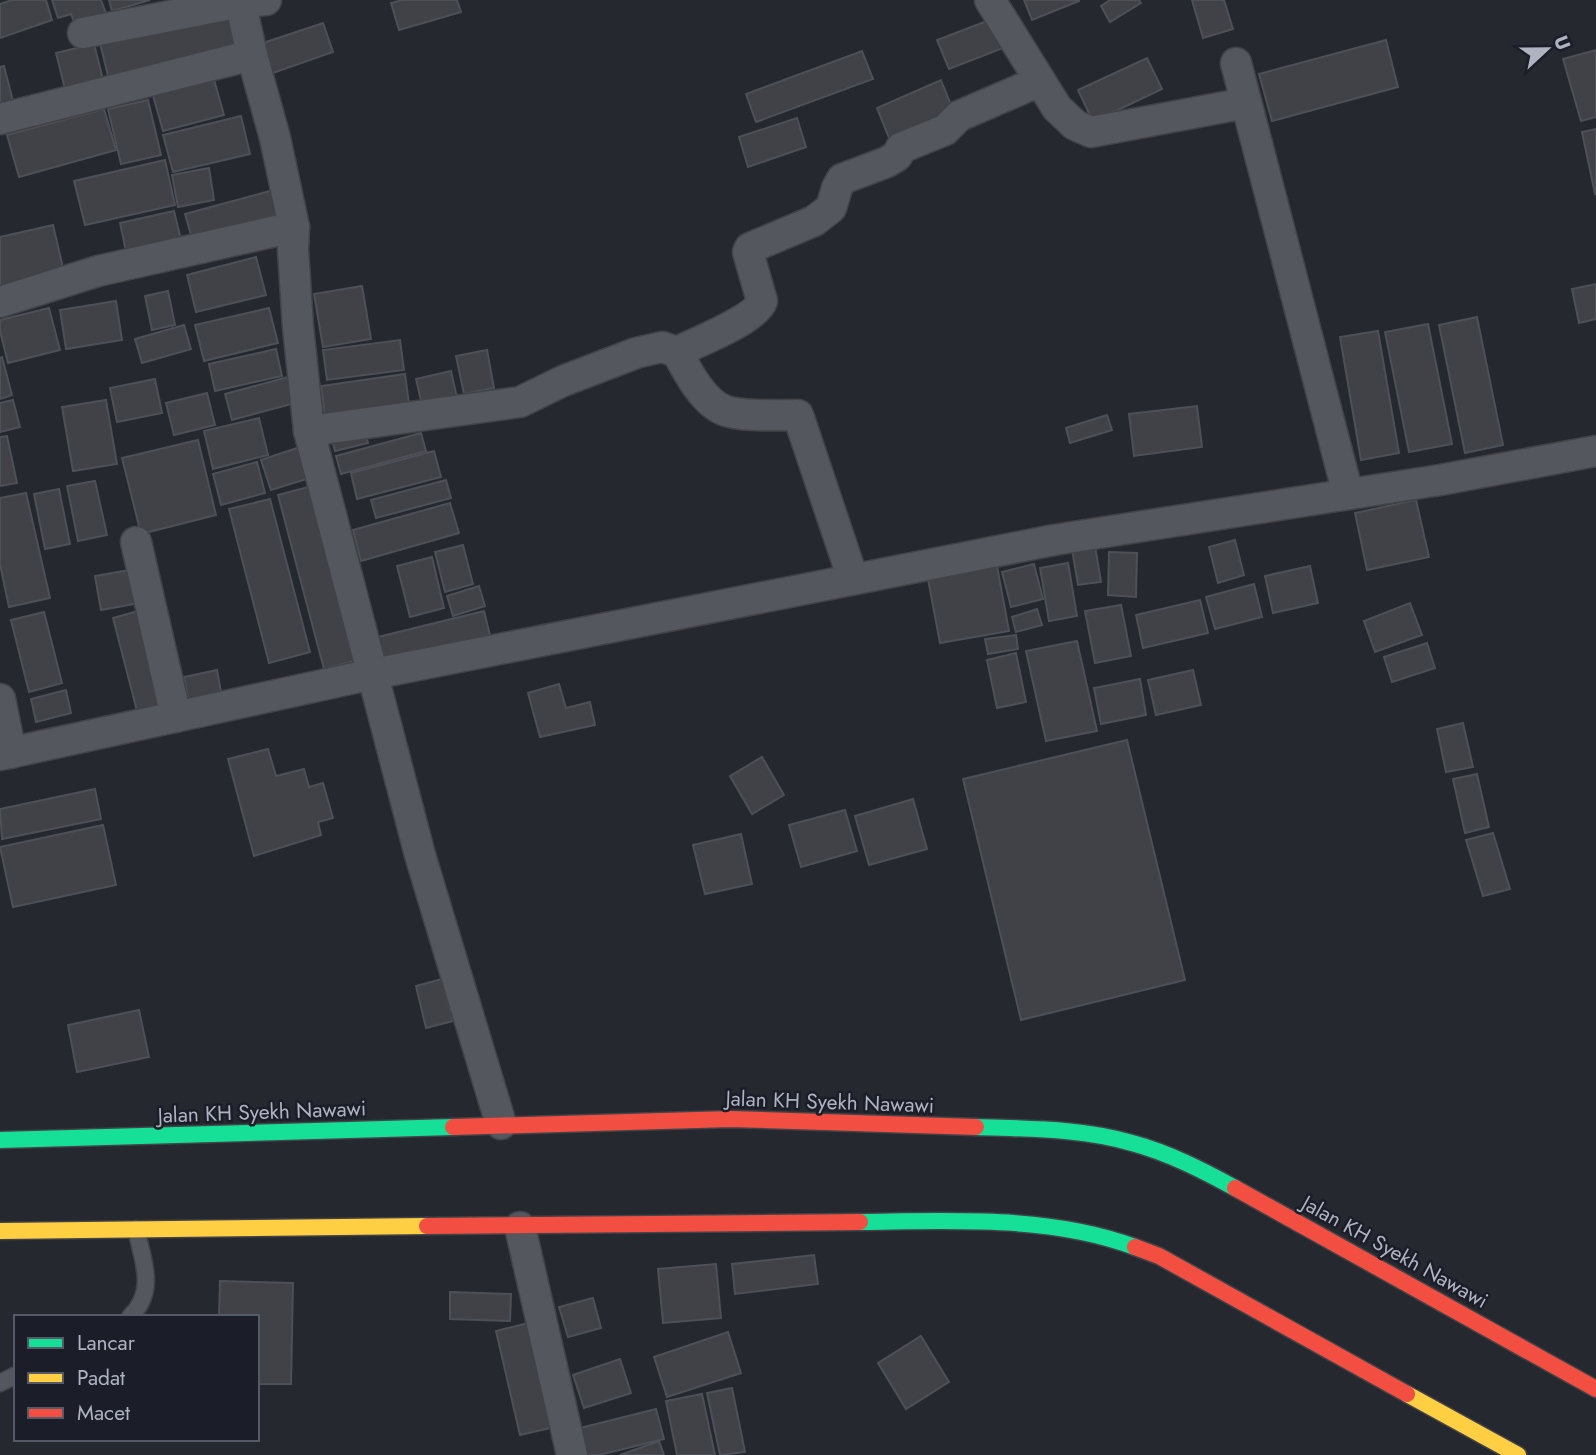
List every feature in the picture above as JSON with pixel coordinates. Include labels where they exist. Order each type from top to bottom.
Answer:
[{"type":"main road","name":"Jalan KH Syekh Nawawi","points":[[0,1140],[501,1124],[758,1120],[1058,1130],[1130,1142],[1192,1164],[1596,1389]]},
{"type":"main road","points":[[0,1231],[946,1221],[1018,1224],[1102,1235],[1159,1256],[1518,1455]]},
{"type":"street","points":[[990,0],[1056,108],[1074,125],[1091,132],[1246,103]]},
{"type":"street","points":[[83,33],[249,1],[251,55],[275,138],[294,227],[298,327],[309,430],[420,855],[501,1124]]},
{"type":"street","points":[[0,119],[251,55]]},
{"type":"street","points":[[1236,63],[1348,494]]},
{"type":"street","points":[[677,352],[760,308],[762,301],[748,252],[750,248],[824,215],[831,208],[836,188],[842,179],[887,162],[897,156],[901,148],[946,130],[958,116],[1040,81]]},
{"type":"street","points":[[0,302],[98,271],[294,227]]},
{"type":"street","points":[[309,430],[520,402],[563,381],[636,353],[662,347],[677,352],[691,379],[716,407],[728,412],[798,415],[853,579]]},
{"type":"street","points":[[0,699],[6,754],[373,674],[1054,540],[1348,494],[1596,451]]},
{"type":"street","points":[[136,542],[176,717]]},
{"type":"street","points":[[520,1227],[572,1455]]},
{"type":"lane","points":[[132,1315],[140,1306],[146,1292],[146,1275],[136,1229]]},
{"type":"building","points":[[12,0],[46,0],[52,20],[0,38],[0,4]]},
{"type":"building","points":[[52,0],[101,0],[108,19],[77,30],[71,14],[58,18]]},
{"type":"building","points":[[109,0],[150,0],[112,11]]},
{"type":"building","points":[[402,0],[457,0],[461,12],[399,30],[391,3]]},
{"type":"building","points":[[1024,0],[1079,0],[1079,1],[1032,20]]},
{"type":"building","points":[[1110,0],[1139,0],[1141,3],[1110,22],[1101,6]]},
{"type":"building","points":[[1192,0],[1224,0],[1233,29],[1203,38]]},
{"type":"building","points":[[232,8],[244,57],[111,88],[99,39]]},
{"type":"building","points":[[992,19],[1003,48],[949,69],[937,40]]},
{"type":"building","points":[[323,23],[333,52],[273,73],[263,43]]},
{"type":"building","points":[[1386,40],[1398,87],[1272,121],[1259,74]]},
{"type":"building","points":[[94,44],[106,91],[68,101],[56,53]]},
{"type":"building","points":[[1596,50],[1596,117],[1581,121],[1563,59]]},
{"type":"building","points":[[862,51],[873,79],[756,122],[746,94]]},
{"type":"building","points":[[1147,58],[1162,89],[1093,122],[1078,90]]},
{"type":"building","points":[[4,66],[14,105],[0,109],[0,67]]},
{"type":"building","points":[[213,76],[224,115],[163,131],[152,92]]},
{"type":"building","points":[[941,80],[955,115],[891,143],[877,108]]},
{"type":"building","points":[[148,100],[161,155],[121,164],[108,109]]},
{"type":"building","points":[[104,109],[116,150],[19,177],[7,135]]},
{"type":"building","points":[[241,116],[250,154],[173,172],[163,135]]},
{"type":"building","points":[[797,118],[806,147],[748,167],[739,137]]},
{"type":"building","points":[[1596,129],[1596,193],[1595,194],[1582,132]]},
{"type":"building","points":[[165,160],[175,205],[85,225],[74,181]]},
{"type":"building","points":[[209,168],[214,200],[178,207],[172,175]]},
{"type":"building","points":[[281,188],[289,217],[193,242],[185,214]]},
{"type":"building","points":[[174,211],[182,244],[127,256],[120,223]]},
{"type":"building","points":[[53,225],[64,272],[0,287],[0,237]]},
{"type":"building","points":[[256,257],[266,295],[196,312],[187,275]]},
{"type":"building","points":[[1596,284],[1596,319],[1579,323],[1572,289]]},
{"type":"building","points":[[362,286],[371,339],[323,347],[314,294]]},
{"type":"building","points":[[168,291],[175,325],[152,330],[145,296]]},
{"type":"building","points":[[116,301],[122,340],[66,349],[60,310]]},
{"type":"building","points":[[49,308],[60,350],[8,363],[0,320]]},
{"type":"building","points":[[269,308],[278,343],[204,361],[195,325]]},
{"type":"building","points":[[1477,317],[1503,445],[1465,453],[1439,325]]},
{"type":"building","points":[[1428,324],[1452,444],[1409,452],[1385,332]]},
{"type":"building","points":[[184,325],[191,349],[142,363],[135,339]]},
{"type":"building","points":[[1378,331],[1399,453],[1361,460],[1340,337]]},
{"type":"building","points":[[400,340],[404,370],[327,380],[323,350]]},
{"type":"building","points":[[276,349],[282,376],[215,391],[209,364]]},
{"type":"building","points":[[487,350],[494,388],[464,394],[456,356]]},
{"type":"building","points":[[2,357],[12,395],[0,399],[0,358]]},
{"type":"building","points":[[451,371],[459,407],[424,414],[416,379]]},
{"type":"building","points":[[405,374],[410,412],[326,423],[321,386]]},
{"type":"building","points":[[288,377],[295,403],[232,420],[225,394]]},
{"type":"building","points":[[155,379],[162,413],[117,422],[110,388]]},
{"type":"building","points":[[207,393],[215,425],[174,435],[166,403]]},
{"type":"building","points":[[13,400],[20,427],[0,432],[0,403]]},
{"type":"building","points":[[106,400],[117,464],[73,471],[62,407]]},
{"type":"building","points":[[1197,406],[1202,447],[1134,456],[1129,414]]},
{"type":"building","points":[[1107,415],[1112,430],[1070,443],[1066,428]]},
{"type":"building","points":[[259,418],[268,455],[213,469],[204,431]]},
{"type":"building","points":[[364,427],[368,443],[335,451],[331,435]]},
{"type":"building","points":[[421,433],[426,451],[341,474],[336,456]]},
{"type":"building","points":[[7,436],[17,483],[0,486],[0,437]]},
{"type":"building","points":[[198,440],[216,515],[141,534],[122,458]]},
{"type":"building","points":[[306,445],[316,476],[271,490],[261,460]]},
{"type":"building","points":[[434,451],[441,477],[357,499],[351,473]]},
{"type":"building","points":[[257,462],[265,493],[221,505],[213,474]]},
{"type":"building","points":[[446,480],[451,498],[376,518],[371,500]]},
{"type":"building","points":[[95,481],[107,535],[78,541],[67,486]]},
{"type":"building","points":[[316,485],[362,659],[324,669],[278,495]]},
{"type":"building","points":[[59,489],[70,544],[45,549],[34,494]]},
{"type":"building","points":[[26,493],[50,598],[9,607],[0,564],[0,498]]},
{"type":"building","points":[[270,499],[310,652],[269,663],[229,509]]},
{"type":"building","points":[[1416,500],[1429,557],[1367,570],[1355,513]]},
{"type":"building","points":[[450,503],[459,533],[361,561],[353,530]]},
{"type":"building","points":[[1235,540],[1244,575],[1218,583],[1209,547]]},
{"type":"building","points":[[463,545],[473,584],[445,592],[435,552]]},
{"type":"building","points":[[1095,546],[1101,582],[1078,585],[1072,549]]},
{"type":"building","points":[[1109,552],[1137,553],[1136,597],[1108,595]]},
{"type":"building","points":[[432,557],[444,608],[410,617],[397,566]]},
{"type":"building","points":[[1068,563],[1077,616],[1049,621],[1040,568]]},
{"type":"building","points":[[1034,564],[1043,599],[1011,607],[1002,572]]},
{"type":"building","points":[[997,566],[1009,631],[940,643],[928,579]]},
{"type":"building","points":[[1310,566],[1318,603],[1273,613],[1265,576]]},
{"type":"building","points":[[135,569],[140,603],[101,610],[95,576]]},
{"type":"building","points":[[1254,584],[1262,617],[1215,629],[1206,597]]},
{"type":"building","points":[[479,586],[485,606],[453,616],[447,596]]},
{"type":"building","points":[[1200,600],[1208,633],[1143,648],[1136,615]]},
{"type":"building","points":[[1410,603],[1422,635],[1375,652],[1364,621]]},
{"type":"building","points":[[1121,605],[1131,656],[1095,663],[1085,611]]},
{"type":"building","points":[[145,609],[170,703],[137,711],[113,618]]},
{"type":"building","points":[[1037,609],[1042,625],[1016,632],[1012,617]]},
{"type":"building","points":[[484,611],[490,635],[385,661],[378,637]]},
{"type":"building","points":[[44,612],[62,683],[29,692],[11,620]]},
{"type":"building","points":[[1016,635],[1018,649],[988,654],[985,639]]},
{"type":"building","points":[[1077,641],[1097,731],[1046,741],[1026,651]]},
{"type":"building","points":[[1427,643],[1435,668],[1392,682],[1384,657]]},
{"type":"building","points":[[1016,653],[1026,702],[997,708],[987,660]]},
{"type":"building","points":[[217,670],[222,698],[189,704],[184,677]]},
{"type":"building","points":[[1193,670],[1201,705],[1156,715],[1148,680]]},
{"type":"building","points":[[1140,679],[1146,715],[1101,724],[1094,688]]},
{"type":"building","points":[[559,684],[566,708],[590,702],[595,725],[540,737],[528,693]]},
{"type":"building","points":[[66,690],[71,713],[36,722],[31,699]]},
{"type":"building","points":[[1463,723],[1473,767],[1446,772],[1437,729]]},
{"type":"building","points":[[1127,740],[1185,980],[1021,1020],[963,779]]},
{"type":"building","points":[[268,749],[276,776],[304,769],[309,787],[323,783],[333,818],[318,822],[321,835],[254,856],[228,759]]},
{"type":"building","points":[[762,757],[784,795],[752,814],[730,776]]},
{"type":"building","points":[[1477,774],[1489,827],[1465,833],[1453,779]]},
{"type":"building","points":[[95,789],[101,819],[2,839],[0,809]]},
{"type":"building","points":[[913,799],[927,849],[869,865],[855,816]]},
{"type":"building","points":[[845,810],[857,851],[801,867],[789,825]]},
{"type":"building","points":[[103,825],[116,885],[13,907],[0,847]]},
{"type":"building","points":[[1493,833],[1510,889],[1483,896],[1466,840]]},
{"type":"building","points":[[741,834],[752,884],[705,894],[693,845]]},
{"type":"building","points":[[442,979],[453,1021],[426,1028],[416,986]]},
{"type":"building","points":[[139,1010],[149,1057],[77,1072],[68,1025]]},
{"type":"building","points":[[814,1255],[818,1284],[735,1294],[732,1264]]},
{"type":"building","points":[[716,1264],[721,1318],[663,1323],[658,1269]]},
{"type":"building","points":[[220,1281],[293,1283],[291,1384],[259,1384],[259,1315],[219,1315]]},
{"type":"building","points":[[450,1292],[511,1294],[510,1321],[450,1319]]},
{"type":"building","points":[[593,1298],[601,1328],[568,1337],[559,1307]]},
{"type":"building","points":[[533,1322],[559,1426],[520,1435],[496,1331]]},
{"type":"building","points":[[728,1332],[741,1373],[667,1397],[654,1357]]},
{"type":"building","points":[[921,1336],[949,1382],[906,1409],[878,1363]]},
{"type":"building","points":[[620,1359],[631,1393],[584,1408],[573,1375]]},
{"type":"building","points":[[732,1388],[745,1452],[720,1455],[707,1393]]},
{"type":"building","points":[[702,1394],[715,1455],[677,1455],[666,1401]]},
{"type":"building","points":[[656,1409],[664,1439],[599,1455],[586,1455],[580,1428]]},
{"type":"building","points":[[659,1441],[664,1455],[620,1455]]},
{"type":"traffic: fast","points":[[0,1140],[453,1127]]},
{"type":"traffic: fast","points":[[976,1127],[1054,1130],[1113,1138],[1172,1157],[1235,1188]]},
{"type":"traffic: fast","points":[[860,1222],[964,1221],[1034,1225],[1069,1229],[1135,1247]]},
{"type":"traffic: slow","points":[[0,1231],[427,1226]]},
{"type":"traffic: slow","points":[[1407,1394],[1518,1455]]},
{"type":"traffic: jam","points":[[453,1127],[731,1119],[976,1127]]},
{"type":"traffic: jam","points":[[1235,1188],[1596,1389]]},
{"type":"traffic: jam","points":[[427,1226],[860,1222]]},
{"type":"traffic: jam","points":[[1135,1247],[1159,1256],[1407,1394]]}]
